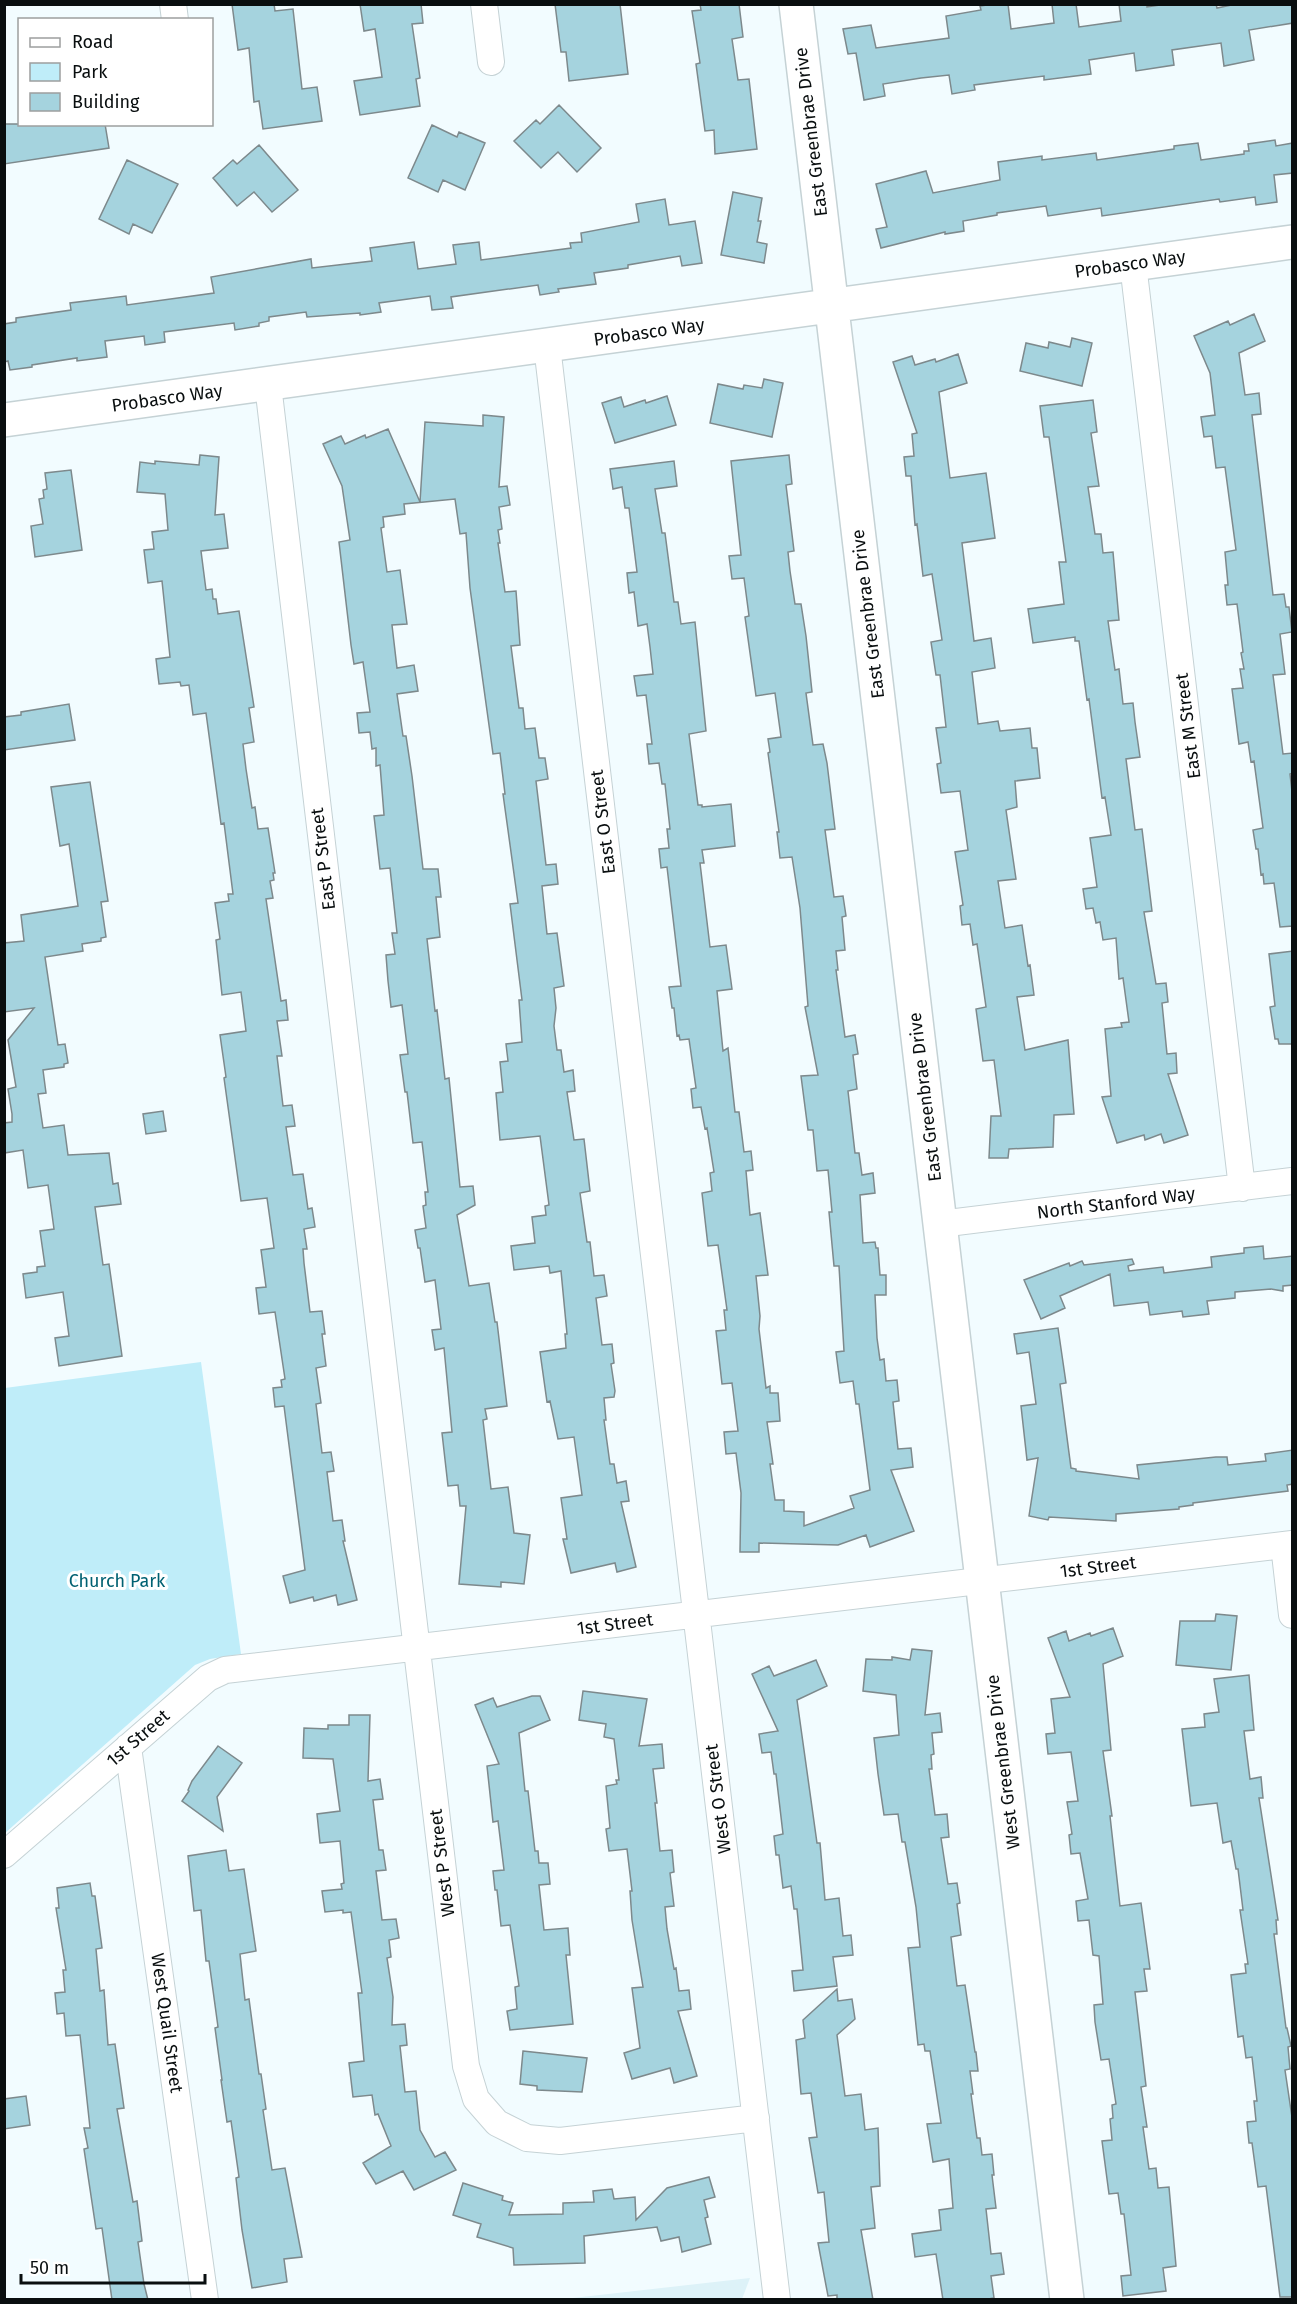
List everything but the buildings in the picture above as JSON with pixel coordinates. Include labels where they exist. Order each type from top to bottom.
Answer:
[{"type":"street","points":[[484,4],[491,62]]},
{"type":"street","name":"East Greenbrae Drive","points":[[796,4],[940,1224]]},
{"type":"street","name":"Probasco Way","points":[[4,420],[1293,242]]},
{"type":"street","name":"East M Street","points":[[1133,264],[1242,1188]]},
{"type":"street","name":"East O Street","points":[[547,346],[660,1298]]},
{"type":"street","name":"East P Street","points":[[268,385],[379,1332]]},
{"type":"street","name":"North Stanford Way","points":[[940,1224],[1293,1181]]},
{"type":"street","name":"West Greenbrae Drive","points":[[940,1224],[1066,2300]]},
{"type":"street","name":"West O Street","points":[[660,1298],[777,2300]]},
{"type":"street","name":"West P Street","points":[[379,1332],[466,2067],[476,2099],[497,2123],[527,2138],[560,2141],[756,2118]]},
{"type":"street","points":[[1288,1544],[1293,1615]]},
{"type":"street","name":"1st Street","points":[[4,1855],[208,1678],[225,1670],[1288,1544]]},
{"type":"street","name":"West Quail Street","points":[[128,1747],[205,2300]]},
{"type":"shaded area","points":[[750,2278],[742,2299],[564,2299]]},
{"type":"green space","name":"Church Park","points":[[201,1362],[241,1654],[210,1659],[195,1665],[5,1833],[5,1388]]}]
